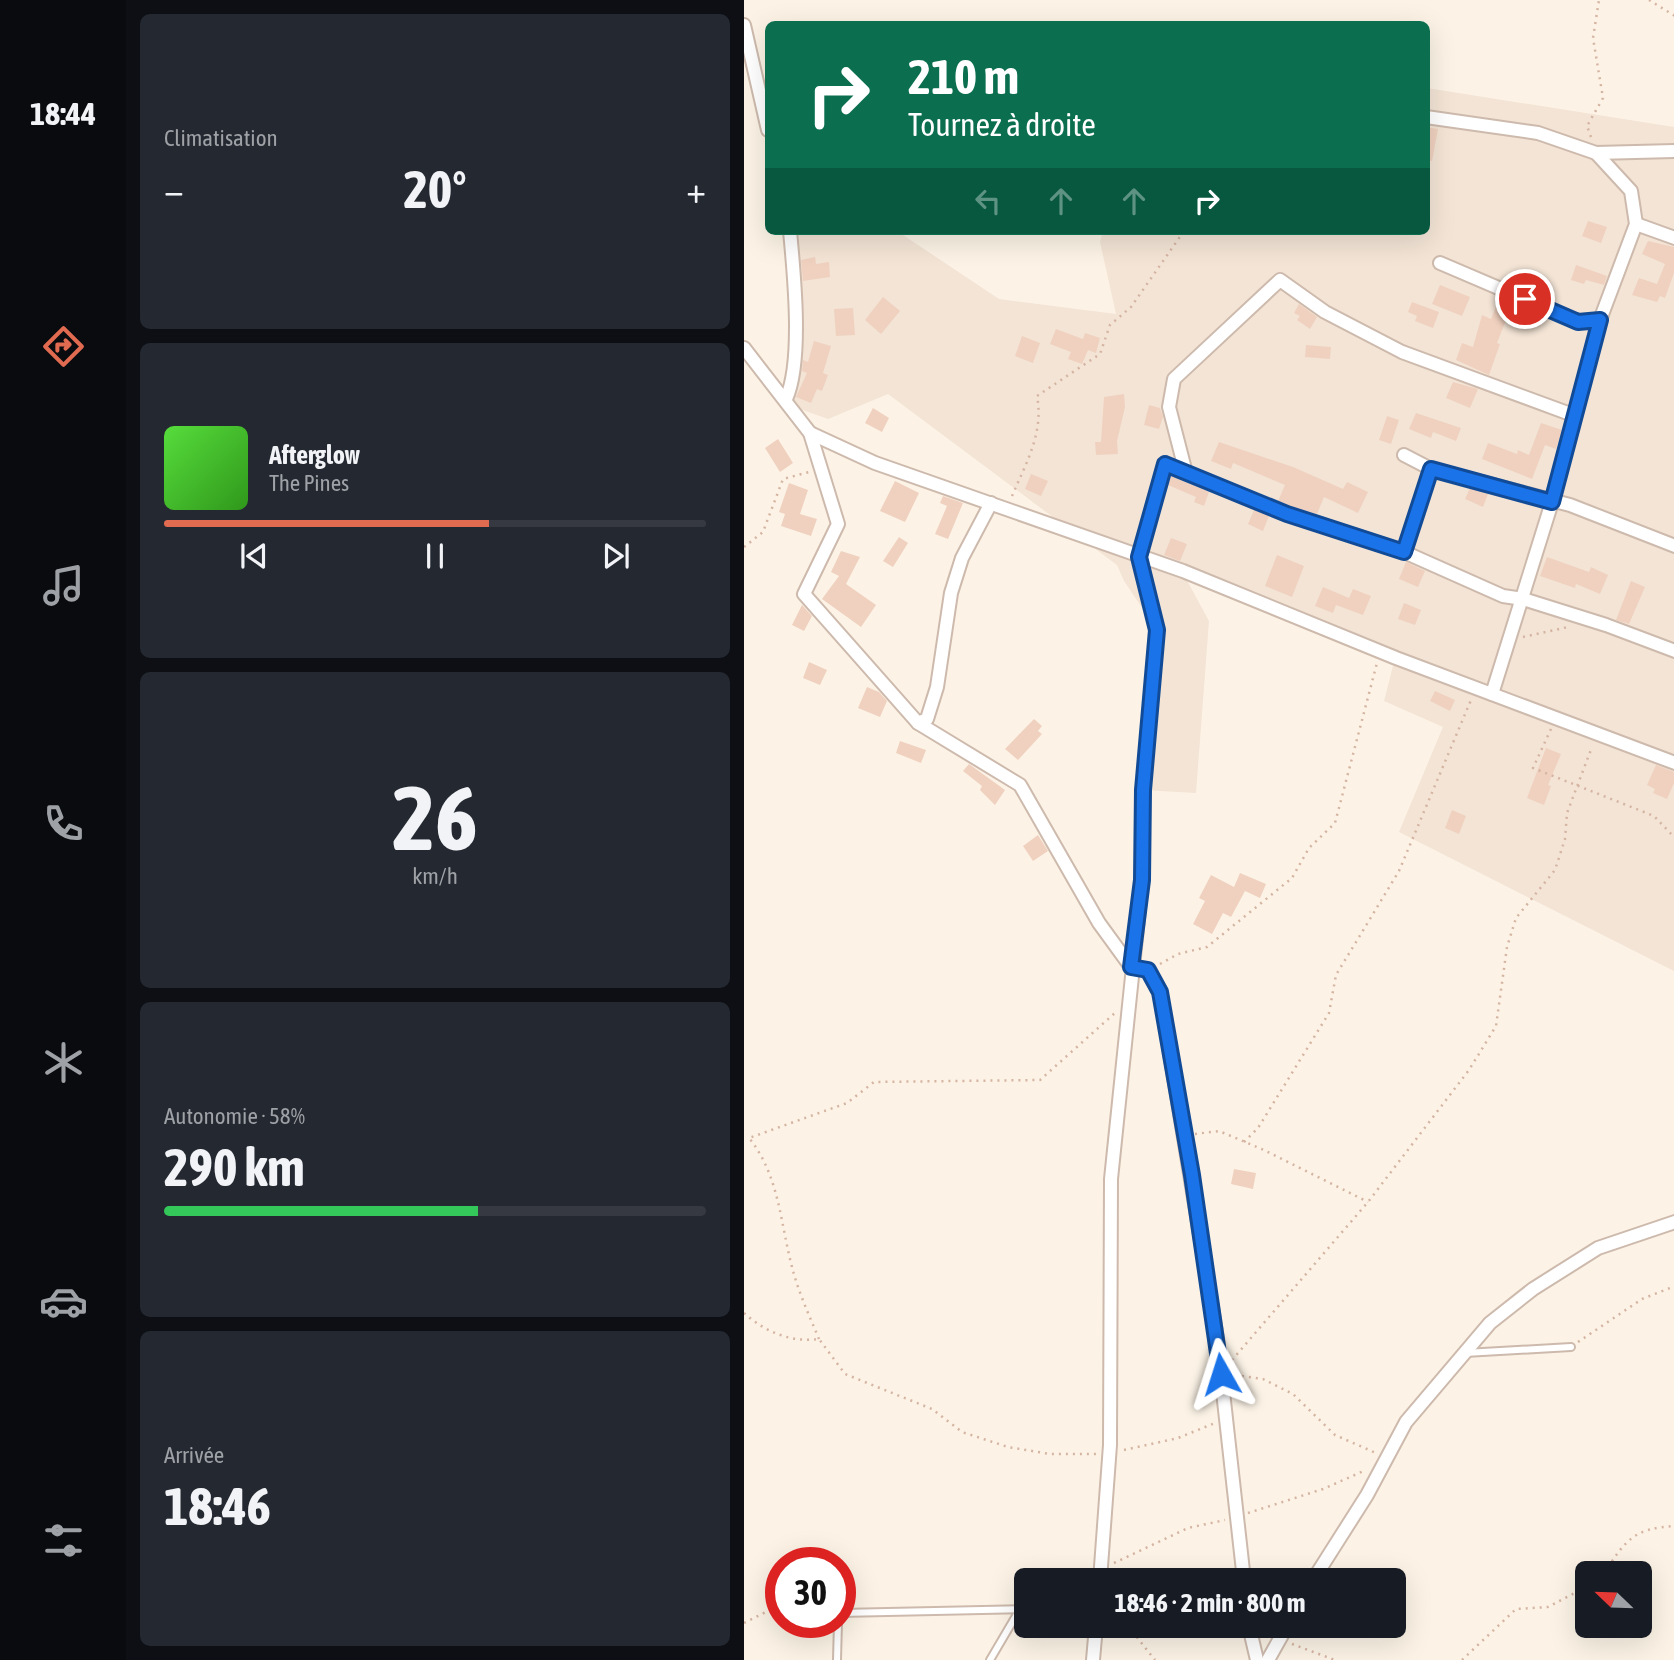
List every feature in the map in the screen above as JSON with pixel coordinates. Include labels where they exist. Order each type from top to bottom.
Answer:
[{"type":"street","points":[[744,25],[765,117]]},
{"type":"street","points":[[1430,118],[1538,134],[1596,153],[1674,151]]},
{"type":"street","points":[[1492,694],[1552,502],[1600,320],[1636,224],[1631,191],[1596,153]]},
{"type":"street","points":[[1636,224],[1674,238]]},
{"type":"street","points":[[786,399],[792,372],[796,291],[790,235]]},
{"type":"street","points":[[1440,263],[1578,322],[1600,320]]},
{"type":"street","points":[[1186,473],[1169,407],[1174,379],[1280,280],[1325,312],[1402,352],[1573,415]]},
{"type":"street","points":[[744,348],[810,433],[838,523],[804,594],[918,723],[1020,785],[1099,923],[1131,967],[1148,970],[1160,992],[1221,1374],[1243,1568]]},
{"type":"street","points":[[810,433],[875,463],[1139,557],[1674,763]]},
{"type":"street","points":[[1404,454],[1431,469],[1570,505],[1674,546]]},
{"type":"street","points":[[1101,1568],[1110,1453],[1111,1179],[1126,1011],[1142,880],[1143,790],[1157,630],[1139,557],[1165,464],[1287,514],[1404,552],[1503,596],[1523,599],[1674,651]]},
{"type":"street","points":[[1404,552],[1431,469]]},
{"type":"street","points":[[918,723],[927,719],[936,687],[951,593],[962,558],[991,503]]},
{"type":"street","points":[[1321,1568],[1368,1494],[1385,1457],[1406,1422],[1490,1323],[1544,1282],[1598,1248],[1674,1222]]},
{"type":"street","points":[[1093,1660],[1095,1638]]},
{"type":"street","points":[[1252,1638],[1257,1660]]},
{"type":"street","points":[[1268,1660],[1279,1639]]},
{"type":"lane","points":[[1463,1354],[1571,1347]]},
{"type":"lane","points":[[856,1613],[1014,1609]]},
{"type":"lane","points":[[990,1660],[1014,1623]]},
{"type":"lane","points":[[837,1660],[838,1638]]},
{"type":"path","points":[[1596,153],[1587,126],[1603,98],[1593,38],[1599,0]]},
{"type":"path","points":[[1649,0],[1674,16]]},
{"type":"path","points":[[1006,509],[1037,437],[1041,416],[1037,396],[1100,354],[1110,326],[1131,307],[1181,235]]},
{"type":"path","points":[[744,547],[763,533],[784,478],[803,475],[821,465]]},
{"type":"path","points":[[1510,641],[1579,626]]},
{"type":"path","points":[[1148,970],[1178,954],[1207,947],[1292,878],[1309,848],[1335,823],[1377,671],[1376,650]]},
{"type":"path","points":[[1244,1142],[1258,1128],[1329,1013],[1336,975],[1399,871],[1447,761],[1475,687]]},
{"type":"path","points":[[1556,718],[1533,768],[1654,816],[1674,838]]},
{"type":"path","points":[[1221,1374],[1368,1202],[1469,1070],[1496,1026],[1507,947],[1516,918],[1555,870],[1576,785],[1597,733]]},
{"type":"path","points":[[1126,1011],[1116,1012],[1040,1080],[874,1082],[847,1102],[749,1138],[765,1158],[779,1201],[793,1270],[819,1339],[845,1374],[932,1409],[962,1432],[1008,1447],[1050,1454],[1110,1453],[1178,1438],[1226,1419]]},
{"type":"path","points":[[1185,1136],[1219,1131],[1368,1202]]},
{"type":"path","points":[[1571,1347],[1642,1299],[1674,1286]]},
{"type":"path","points":[[744,1313],[753,1321],[799,1342],[819,1339]]},
{"type":"path","points":[[1221,1374],[1263,1379],[1293,1394],[1335,1435],[1385,1457]]},
{"type":"path","points":[[1611,1561],[1619,1548],[1636,1534],[1674,1526]]},
{"type":"path","points":[[1462,1660],[1516,1609],[1548,1607],[1575,1593]]},
{"type":"path","points":[[744,1623],[765,1612]]},
{"type":"path","points":[[1138,1638],[1155,1660]]},
{"type":"path","points":[[1279,1639],[1336,1660]]},
{"type":"shaded area","points":[[1430,88],[1674,127],[1674,971],[1399,832],[1443,727],[1384,701],[1395,658],[1183,573],[1209,621],[1196,793],[1143,790],[1157,630],[1124,581],[1117,565],[888,394],[828,419],[800,409],[793,398],[790,235],[903,235],[999,299],[1116,314],[1100,242],[1102,235],[1430,235]]},
{"type":"building","points":[[1430,128],[1438,129],[1430,161]]},
{"type":"building","points":[[1588,221],[1607,227],[1601,243],[1582,236]]},
{"type":"building","points":[[1648,241],[1674,247],[1674,273],[1665,298],[1660,296],[1657,302],[1632,295],[1639,278],[1657,284],[1665,264],[1642,254]]},
{"type":"building","points":[[815,257],[816,264],[829,262],[830,277],[803,281],[801,260]]},
{"type":"building","points":[[1576,265],[1607,276],[1604,285],[1586,280],[1584,284],[1571,280]]},
{"type":"building","points":[[1440,285],[1470,297],[1462,316],[1432,304]]},
{"type":"building","points":[[883,297],[900,311],[881,334],[865,320]]},
{"type":"building","points":[[1412,302],[1439,312],[1433,328],[1415,321],[1417,316],[1408,312]]},
{"type":"building","points":[[1498,302],[1511,307],[1497,343],[1500,344],[1489,375],[1456,360],[1462,343],[1473,347],[1482,315],[1491,319]]},
{"type":"building","points":[[1299,304],[1317,317],[1310,329],[1297,320],[1300,316],[1294,313]]},
{"type":"building","points":[[853,308],[855,335],[836,336],[834,309]]},
{"type":"building","points":[[1056,329],[1083,339],[1085,333],[1100,338],[1096,353],[1088,350],[1082,364],[1068,359],[1071,352],[1050,344]]},
{"type":"building","points":[[1022,336],[1040,343],[1033,363],[1015,356]]},
{"type":"building","points":[[814,341],[831,346],[823,373],[828,375],[822,391],[817,389],[811,403],[796,397],[807,373],[802,371],[803,360],[808,362]]},
{"type":"building","points":[[1306,345],[1331,347],[1330,359],[1305,357]]},
{"type":"building","points":[[1453,382],[1478,389],[1470,408],[1446,398]]},
{"type":"building","points":[[1124,394],[1125,407],[1117,441],[1118,454],[1096,455],[1095,442],[1101,442],[1104,397]]},
{"type":"building","points":[[1149,405],[1160,408],[1163,417],[1159,429],[1144,425]]},
{"type":"building","points":[[873,408],[889,418],[882,432],[865,423]]},
{"type":"building","points":[[1416,413],[1461,428],[1456,441],[1433,432],[1431,438],[1409,429]]},
{"type":"building","points":[[1387,416],[1399,420],[1391,444],[1379,440]]},
{"type":"building","points":[[1541,423],[1562,430],[1556,449],[1545,445],[1532,479],[1482,459],[1488,443],[1517,454],[1518,450],[1529,455]]},
{"type":"building","points":[[778,439],[793,463],[780,472],[765,448]]},
{"type":"building","points":[[1219,442],[1293,467],[1343,489],[1347,482],[1368,492],[1358,513],[1324,497],[1317,514],[1290,506],[1278,501],[1285,485],[1233,463],[1231,469],[1211,461]]},
{"type":"building","points":[[1031,474],[1048,481],[1041,496],[1025,489]]},
{"type":"building","points":[[1171,476],[1209,492],[1204,506],[1194,502],[1196,497],[1168,485]]},
{"type":"building","points":[[895,481],[919,493],[905,522],[880,511]]},
{"type":"building","points":[[789,483],[808,490],[800,514],[817,519],[811,536],[781,526],[785,514],[779,512]]},
{"type":"building","points":[[1470,488],[1488,494],[1483,507],[1465,499]]},
{"type":"building","points":[[943,496],[963,503],[948,539],[935,534],[947,506],[940,503]]},
{"type":"building","points":[[1254,510],[1269,516],[1263,531],[1248,524]]},
{"type":"building","points":[[899,537],[908,543],[893,567],[883,561]]},
{"type":"building","points":[[1171,538],[1187,544],[1180,561],[1164,555]]},
{"type":"building","points":[[841,551],[860,557],[846,584],[876,605],[861,627],[822,599],[839,576],[831,572]]},
{"type":"building","points":[[1277,555],[1304,566],[1292,597],[1265,586]]},
{"type":"building","points":[[1547,557],[1589,572],[1591,567],[1608,575],[1600,594],[1576,584],[1575,588],[1540,576]]},
{"type":"building","points":[[1406,562],[1425,571],[1418,587],[1399,579]]},
{"type":"building","points":[[1631,581],[1645,587],[1629,624],[1616,620]]},
{"type":"building","points":[[1323,587],[1349,598],[1353,589],[1371,596],[1363,615],[1336,605],[1333,613],[1315,606]]},
{"type":"building","points":[[1404,603],[1421,610],[1415,625],[1398,619]]},
{"type":"building","points":[[802,605],[812,616],[804,631],[792,625]]},
{"type":"building","points":[[809,662],[827,670],[820,685],[803,678]]},
{"type":"building","points":[[867,687],[879,692],[887,701],[880,717],[858,708]]},
{"type":"building","points":[[1435,691],[1455,700],[1450,711],[1430,701]]},
{"type":"building","points":[[1034,719],[1042,726],[1038,731],[1042,734],[1018,760],[1005,749]]},
{"type":"building","points":[[900,741],[926,750],[921,763],[896,753]]},
{"type":"building","points":[[1546,748],[1561,754],[1548,785],[1551,786],[1544,805],[1527,798]]},
{"type":"building","points":[[969,764],[1005,790],[995,805],[980,790],[982,786],[963,771]]},
{"type":"building","points":[[1656,765],[1674,772],[1674,783],[1667,799],[1653,793],[1655,789],[1647,785]]},
{"type":"building","points":[[1452,810],[1466,816],[1459,834],[1445,828]]},
{"type":"building","points":[[1038,835],[1048,851],[1033,861],[1023,846]]},
{"type":"building","points":[[1240,873],[1266,884],[1260,898],[1245,891],[1231,917],[1223,913],[1212,934],[1193,924],[1205,901],[1199,898],[1211,875],[1234,887]]},
{"type":"building","points":[[1234,1169],[1256,1173],[1253,1189],[1231,1184]]},
{"type":"route","points":[[1221,1374],[1192,1175],[1160,992],[1148,970],[1131,967],[1142,880],[1143,790],[1157,630],[1139,557],[1153,498],[1165,464],[1287,514],[1404,552],[1431,469],[1552,502],[1600,320],[1578,322],[1525,299]]}]
